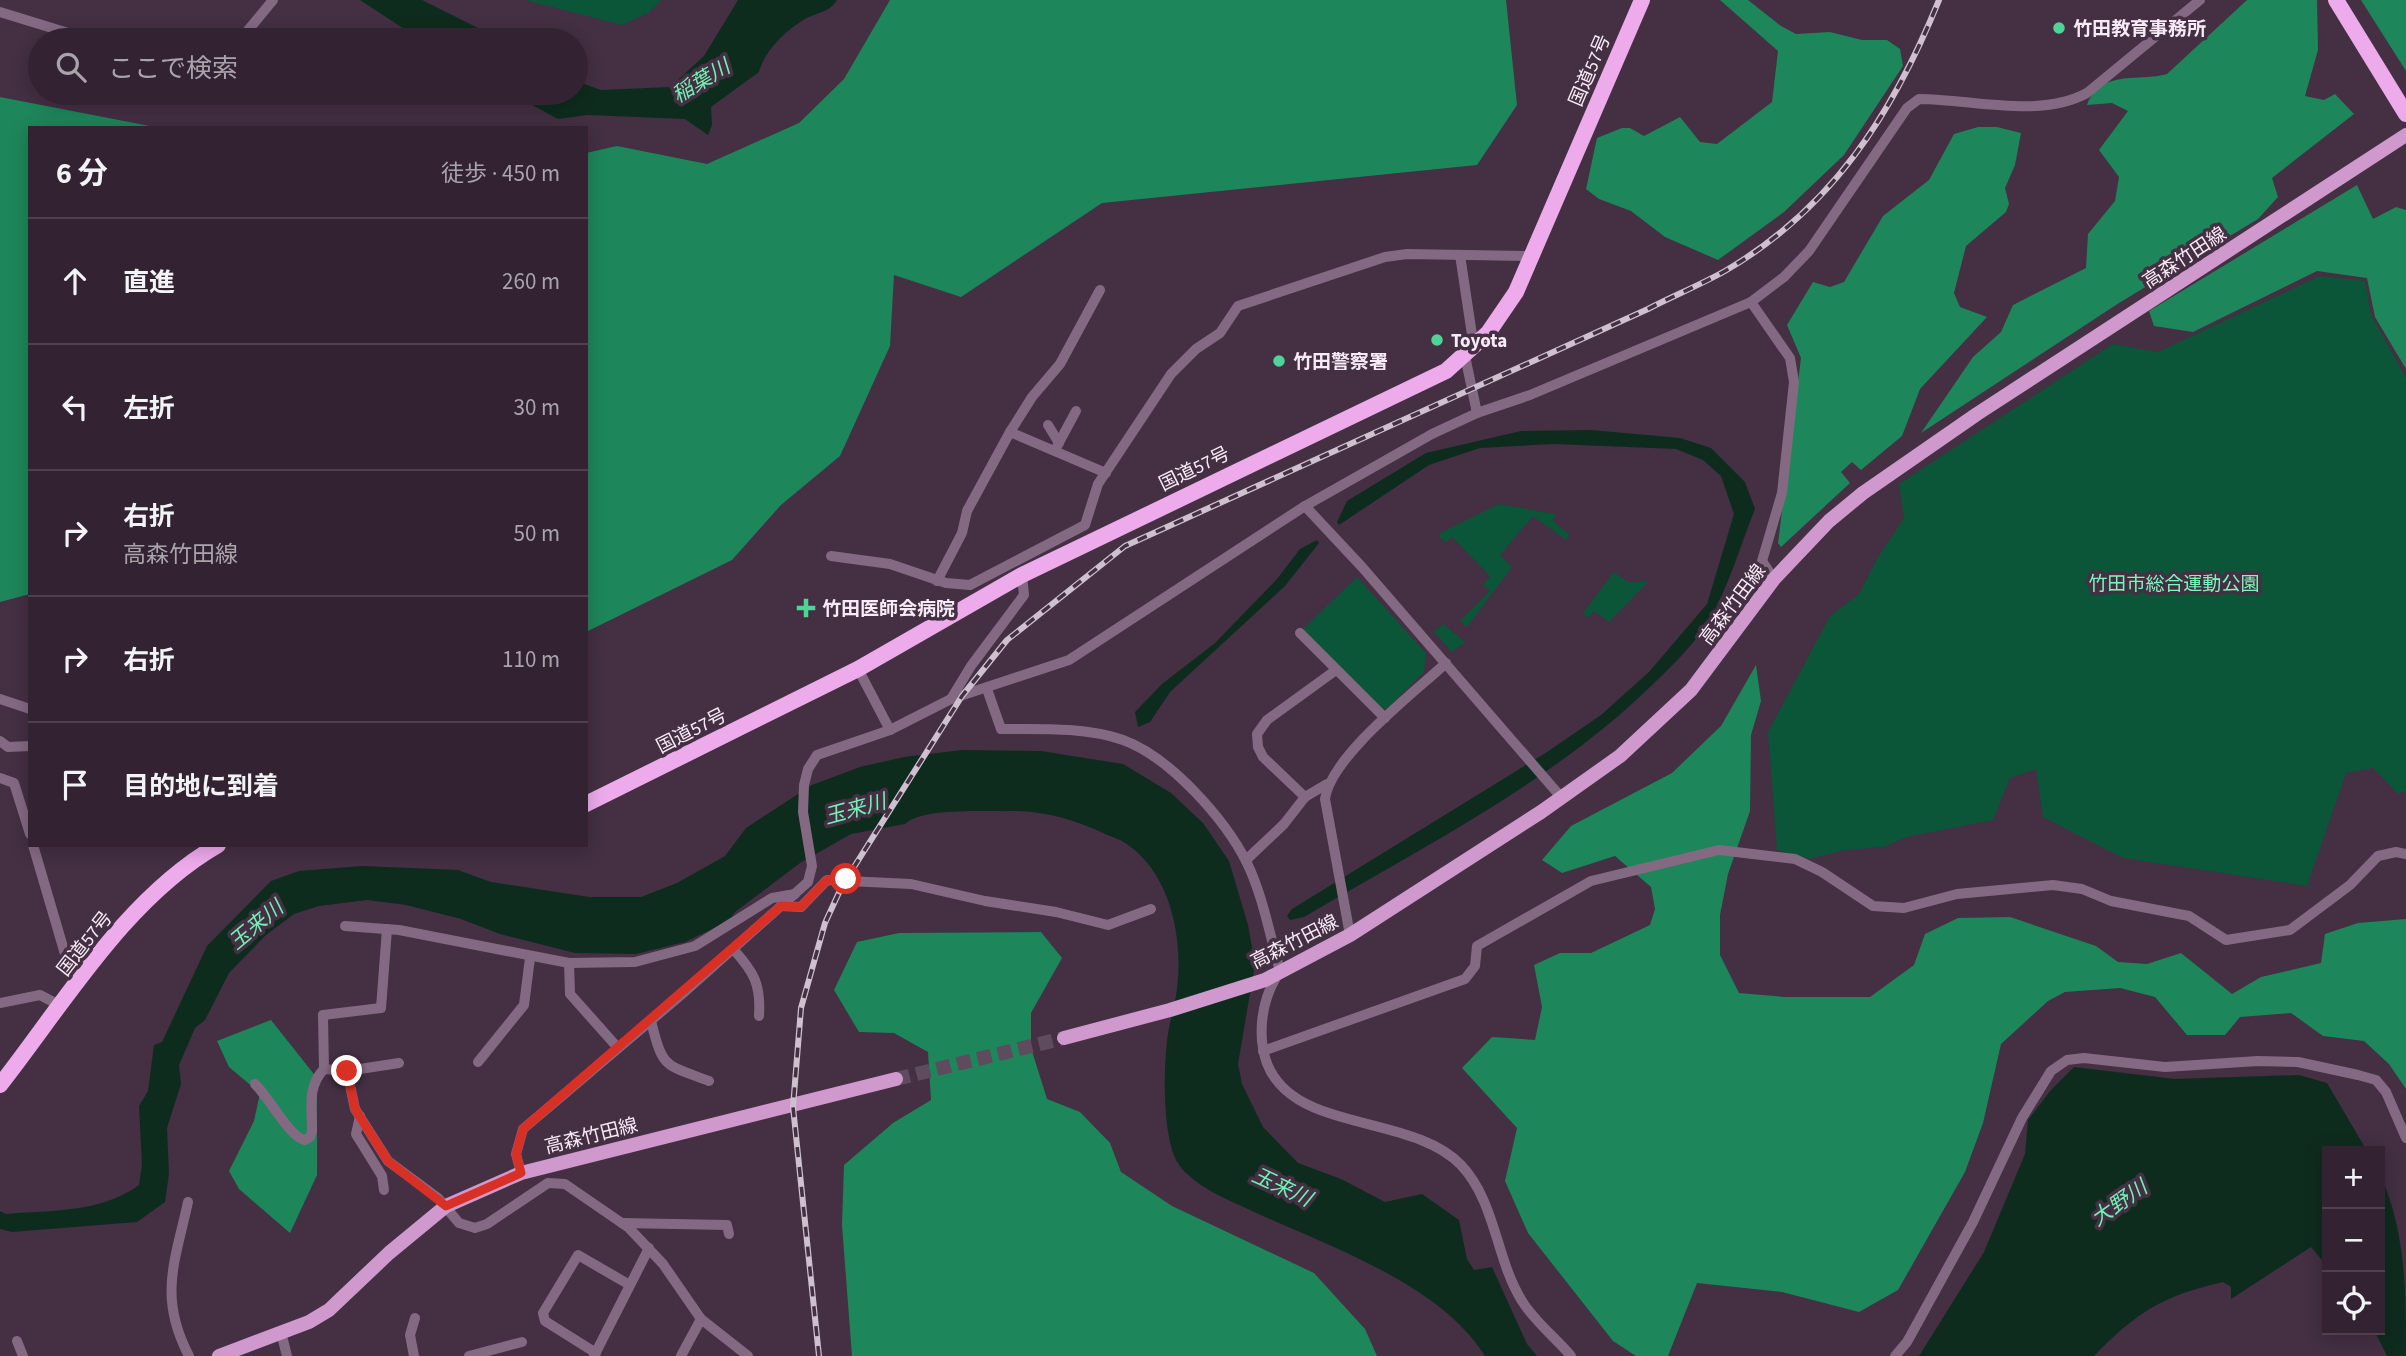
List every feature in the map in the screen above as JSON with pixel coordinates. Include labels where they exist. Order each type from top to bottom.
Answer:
[{"type":"highway","name":"国道57号","points":[[588,803],[858,669],[1021,575],[1262,458],[1423,384],[1469,352],[1502,315],[1533,256],[1642,0]]},
{"type":"highway","points":[[2336,0],[2406,114]]},
{"type":"highway","name":"国道57号","points":[[0,1085],[158,887],[215,847]]},
{"type":"main road","name":"高森竹田線","points":[[1063,1038],[1146,1017],[1265,980],[1350,935],[1561,797],[1619,757],[1691,690],[1774,579],[1829,521],[1899,466],[2406,135]]},
{"type":"main road","name":"高森竹田線","points":[[219,1356],[309,1322],[329,1310],[389,1252],[446,1206],[521,1173],[896,1079]]},
{"type":"street","points":[[250,28],[273,0]]},
{"type":"street","points":[[521,1173],[516,1154],[523,1129],[651,1021],[808,882],[812,866],[803,812],[804,785],[808,769],[817,755],[828,749],[890,730],[951,699],[1069,660],[1305,506],[1432,434],[1477,413],[1530,395],[1751,302],[1784,277],[1809,251],[1907,108],[1919,99],[2032,105],[2071,102],[2087,93],[2200,0]]},
{"type":"street","points":[[0,12],[52,28]]},
{"type":"street","points":[[831,556],[890,564],[937,581],[970,585],[1085,524],[1098,484],[1171,374],[1196,349],[1220,333],[1238,306],[1385,257],[1407,254],[1533,256]]},
{"type":"street","points":[[1460,255],[1477,413]]},
{"type":"street","points":[[937,581],[962,533],[968,511],[1010,432],[1032,397],[1060,364],[1100,290]]},
{"type":"street","points":[[1751,302],[1790,358],[1794,382],[1782,493],[1762,561],[1774,579]]},
{"type":"street","points":[[1057,446],[1076,411]]},
{"type":"street","points":[[1048,425],[1057,446]]},
{"type":"street","points":[[1010,432],[1057,446],[1106,473]]},
{"type":"street","points":[[1305,506],[1446,663],[1561,797]]},
{"type":"street","points":[[951,699],[971,666],[1024,595],[1021,575]]},
{"type":"street","points":[[1300,633],[1385,718]]},
{"type":"street","points":[[1246,860],[1284,824],[1305,797],[1327,784],[1366,736],[1446,663]]},
{"type":"street","points":[[858,669],[890,730]]},
{"type":"street","points":[[1305,797],[1263,757],[1257,734],[1267,720],[1336,670]]},
{"type":"street","points":[[987,689],[1001,729],[1048,729],[1101,735],[1125,741],[1151,756],[1195,793],[1221,822],[1246,860],[1280,971],[1272,983],[1262,1015],[1263,1051],[1271,1076],[1290,1097],[1320,1110],[1369,1123],[1438,1149],[1461,1165],[1478,1190],[1522,1301],[1571,1356]]},
{"type":"street","points":[[0,699],[28,708]]},
{"type":"street","points":[[0,741],[8,747],[28,746]]},
{"type":"street","points":[[0,778],[14,783],[28,828]]},
{"type":"street","points":[[1327,784],[1328,810],[1350,935]]},
{"type":"street","points":[[34,847],[75,988]]},
{"type":"street","points":[[1263,1051],[1465,979],[1475,966],[1477,946],[1591,881],[1719,850],[1794,859],[1822,872],[1873,906],[1904,908],[1957,894],[2053,885],[2082,889],[2111,901],[2189,916],[2226,940],[2290,930],[2350,885],[2378,856],[2396,852],[2406,854]]},
{"type":"street","points":[[781,906],[801,907],[827,880],[846,879],[911,884],[985,901],[1056,912],[1108,925],[1151,909]]},
{"type":"street","points":[[345,926],[387,929],[462,941],[530,958],[569,963],[635,962],[695,946],[772,898],[794,894]]},
{"type":"street","points":[[255,1084],[269,1098],[294,1137],[305,1140],[312,1131],[311,1089],[314,1080],[324,1069],[323,1015],[381,1008],[387,929]]},
{"type":"street","points":[[733,949],[753,971],[760,998],[758,1016]]},
{"type":"street","points":[[478,1062],[524,1005],[530,958]]},
{"type":"street","points":[[569,963],[570,994],[618,1048]]},
{"type":"street","points":[[0,1003],[40,995],[61,1006]]},
{"type":"street","points":[[651,1021],[660,1057],[668,1065],[709,1081]]},
{"type":"street","points":[[1895,1356],[1907,1342],[1973,1222],[2022,1118],[2050,1072],[2067,1060],[2084,1058],[2165,1067],[2258,1060],[2298,1062],[2358,1075],[2376,1080],[2386,1093],[2406,1138]]},
{"type":"street","points":[[324,1069],[347,1071],[399,1063]]},
{"type":"street","points":[[347,1071],[355,1109],[388,1161],[446,1206],[458,1223],[475,1228],[486,1224],[548,1183],[565,1184],[622,1223],[649,1248],[701,1319],[748,1356]]},
{"type":"street","points":[[360,1116],[356,1134],[382,1176],[384,1190]]},
{"type":"street","points":[[188,1202],[171,1275],[170,1303],[189,1356]]},
{"type":"street","points":[[622,1223],[727,1225],[729,1234]]},
{"type":"street","points":[[628,1284],[578,1255],[543,1313],[545,1321],[595,1355],[628,1284],[649,1248]]},
{"type":"street","points":[[414,1356],[410,1335],[415,1318]]},
{"type":"street","points":[[681,1356],[701,1319]]},
{"type":"street","points":[[281,1332],[287,1356]]},
{"type":"street","points":[[17,1341],[23,1356]]},
{"type":"street","points":[[469,1356],[493,1353],[522,1342]]},
{"type":"green space","points":[[525,0],[662,0],[648,13],[622,25]]},
{"type":"green space","points":[[890,0],[1506,0],[1517,105],[1477,165],[1102,203],[961,297],[894,275],[890,346],[840,456],[781,505],[732,560],[588,631],[588,153],[617,146],[707,164],[799,123],[844,79]]},
{"type":"green space","points":[[1720,0],[1748,0],[1781,26],[1796,34],[1830,32],[1862,40],[1887,40],[1900,49],[1903,66],[1844,155],[1784,212],[1718,260],[1665,237],[1631,211],[1599,199],[1586,189],[1597,138],[1622,128],[1630,128],[1644,136],[1680,117],[1700,142],[1717,144],[1772,102],[1778,51]]},
{"type":"green space","points":[[2247,0],[2317,0],[2318,50],[2305,96],[2324,100],[2335,94],[2354,114],[2272,178],[2278,197],[2258,219],[2119,303],[1921,433],[1973,357],[2001,332],[2013,305],[2086,268],[2088,234],[2115,201],[2119,177],[2099,150],[2128,111],[2112,103],[2087,105],[2093,94],[2111,81],[2167,74]]},
{"type":"green space","points":[[2361,0],[2406,0],[2406,71]]},
{"type":"green space","points":[[0,97],[28,102],[28,105],[41,105],[150,126],[28,126],[28,595],[0,602]]},
{"type":"green space","points":[[1978,127],[1997,127],[2021,133],[2015,165],[2005,188],[2009,204],[2006,212],[1966,246],[1954,293],[1960,307],[1987,317],[1920,389],[1902,436],[1861,470],[1852,462],[1841,472],[1850,483],[1781,547],[1778,543],[1801,358],[1787,325],[1813,282],[1830,287],[1844,282],[1883,216],[1929,180],[1954,134]]},
{"type":"green space","points":[[2357,185],[2373,219],[2396,207],[2406,210],[2406,369],[2375,317],[2367,278],[2317,271],[2193,332],[2154,326],[2149,311]]},
{"type":"green space","name":"竹田市総合運動公園","points":[[2320,276],[2365,281],[2371,315],[2406,378],[2406,790],[2398,794],[2373,768],[2346,773],[2307,886],[2123,858],[2043,817],[2036,769],[2010,778],[1993,820],[1907,837],[1884,847],[1845,850],[1809,859],[1777,850],[1768,732],[1830,616],[1859,594],[1877,559],[1904,518],[1899,484],[2113,344],[2158,352]]},
{"type":"green space","points":[[1499,504],[1556,514],[1553,521],[1570,535],[1566,540],[1533,516],[1500,555],[1512,567],[1467,627],[1460,621],[1490,591],[1483,585],[1490,576],[1452,537],[1446,542],[1440,538],[1440,533]]},
{"type":"green space","points":[[1614,572],[1628,582],[1649,581],[1609,622],[1594,611],[1588,618],[1583,613]]},
{"type":"green space","points":[[1357,577],[1426,653],[1424,672],[1387,709],[1382,708],[1303,629]]},
{"type":"green space","points":[[1443,624],[1465,642],[1452,652],[1434,632]]},
{"type":"green space","points":[[1756,665],[1761,701],[1751,735],[1750,811],[1728,874],[1720,915],[1720,955],[1739,993],[1785,997],[1870,997],[1914,965],[1925,934],[1958,918],[2010,917],[2096,946],[2118,962],[2147,964],[2181,953],[2232,994],[2261,977],[2321,963],[2325,934],[2358,923],[2406,919],[2406,1089],[2389,1064],[2364,1041],[2323,1036],[2291,1013],[2240,1017],[2225,1035],[2187,1035],[2155,997],[2120,988],[2065,992],[2048,1001],[2001,1044],[1983,1123],[1965,1172],[1898,1290],[1859,1312],[1782,1292],[1697,1283],[1668,1356],[1636,1356],[1613,1341],[1528,1233],[1505,1181],[1517,1128],[1462,1068],[1492,1037],[1535,1040],[1542,1007],[1534,965],[1560,953],[1591,953],[1650,925],[1655,909],[1651,887],[1615,856],[1562,873],[1542,860],[1571,826],[1672,773],[1721,726]]},
{"type":"green space","points":[[1041,932],[1062,958],[1031,1013],[1031,1048],[1047,1099],[1080,1112],[1110,1143],[1121,1172],[1172,1206],[1314,1273],[1365,1329],[1377,1356],[852,1356],[842,1225],[844,1165],[893,1123],[931,1100],[928,1052],[894,1033],[859,1032],[834,990],[857,942],[899,933]]},
{"type":"green space","points":[[271,1020],[317,1078],[317,1175],[290,1233],[239,1189],[229,1171],[254,1121],[260,1093],[229,1067],[217,1041]]},
{"type":"water","points":[[360,0],[422,0],[478,28],[403,28]]},
{"type":"water","name":"稲葉川","points":[[738,0],[837,0],[827,10],[790,29],[771,49],[759,72],[711,107],[712,125],[708,135],[685,119],[587,115],[558,119],[532,105],[588,105],[588,85],[601,90],[670,87],[704,56]]},
{"type":"water","points":[[1591,430],[1680,438],[1711,448],[1745,482],[1755,509],[1728,581],[1708,622],[1688,648],[1656,681],[1610,723],[1569,755],[1438,840],[1304,917],[1290,920],[1287,916],[1292,909],[1547,752],[1601,715],[1649,672],[1707,604],[1734,514],[1721,476],[1703,460],[1676,449],[1554,444],[1480,448],[1429,465],[1339,525],[1337,522],[1347,501],[1426,453],[1521,431]]},
{"type":"water","points":[[1317,540],[1319,543],[1285,586],[1170,692],[1150,722],[1138,727],[1135,712],[1162,684],[1215,643],[1277,579],[1300,549]]},
{"type":"water","name":"玉来川","points":[[962,750],[1041,751],[1123,764],[1171,793],[1203,823],[1229,861],[1248,925],[1255,964],[1238,1064],[1242,1084],[1263,1127],[1298,1163],[1341,1179],[1385,1202],[1422,1194],[1459,1220],[1467,1259],[1474,1270],[1492,1267],[1527,1344],[1537,1356],[1485,1356],[1465,1330],[1440,1307],[1411,1287],[1345,1252],[1216,1194],[1186,1173],[1172,1151],[1166,1114],[1166,1052],[1176,995],[1178,950],[1176,930],[1164,891],[1143,858],[1123,842],[1072,821],[1025,811],[940,813],[926,815],[905,824],[851,834],[800,863],[735,912],[729,921],[685,942],[636,954],[575,953],[500,934],[461,919],[406,905],[367,900],[319,906],[294,914],[266,935],[229,973],[205,1020],[195,1028],[179,1065],[181,1084],[167,1128],[169,1174],[165,1202],[137,1222],[12,1232],[0,1229],[0,1211],[6,1214],[92,1205],[109,1201],[139,1185],[142,1164],[139,1106],[148,1091],[154,1045],[162,1042],[207,946],[271,881],[299,871],[362,866],[458,870],[491,882],[589,897],[641,897],[677,883],[725,856],[746,828],[812,785],[860,767],[904,757]]},
{"type":"water","name":"大野川","points":[[2074,1067],[2175,1079],[2299,1075],[2327,1083],[2364,1146],[2322,1146],[2322,1260],[2311,1247],[2231,1299],[2231,1287],[2223,1282],[2183,1293],[2138,1317],[2094,1356],[1919,1356],[1984,1252],[2025,1154],[2028,1120],[2051,1090]]},
{"type":"water","points":[[2385,1186],[2395,1218],[2403,1262],[2406,1356],[2387,1356],[2376,1335],[2385,1335]]},
{"type":"tunnel","points":[[896,1079],[1064,1038]]},
{"type":"railway","points":[[819,1356],[793,1107],[801,1008],[825,923],[842,886],[962,696],[1007,640],[1125,546],[1648,309],[1725,271],[1763,246],[1798,218],[1855,154],[1880,119],[1901,81],[1939,0]]},
{"type":"place","name":"竹田教育事務所","points":[[2059,28]]},
{"type":"place","name":"Toyota","points":[[1437,340]]},
{"type":"place","name":"竹田警察署","points":[[1279,361]]},
{"type":"place","name":"竹田医師会病院","points":[[806,608]]},
{"type":"route","points":[[347,1071],[355,1109],[388,1161],[446,1206],[521,1173],[516,1154],[523,1129],[781,906],[801,907],[827,880],[846,879]]}]
